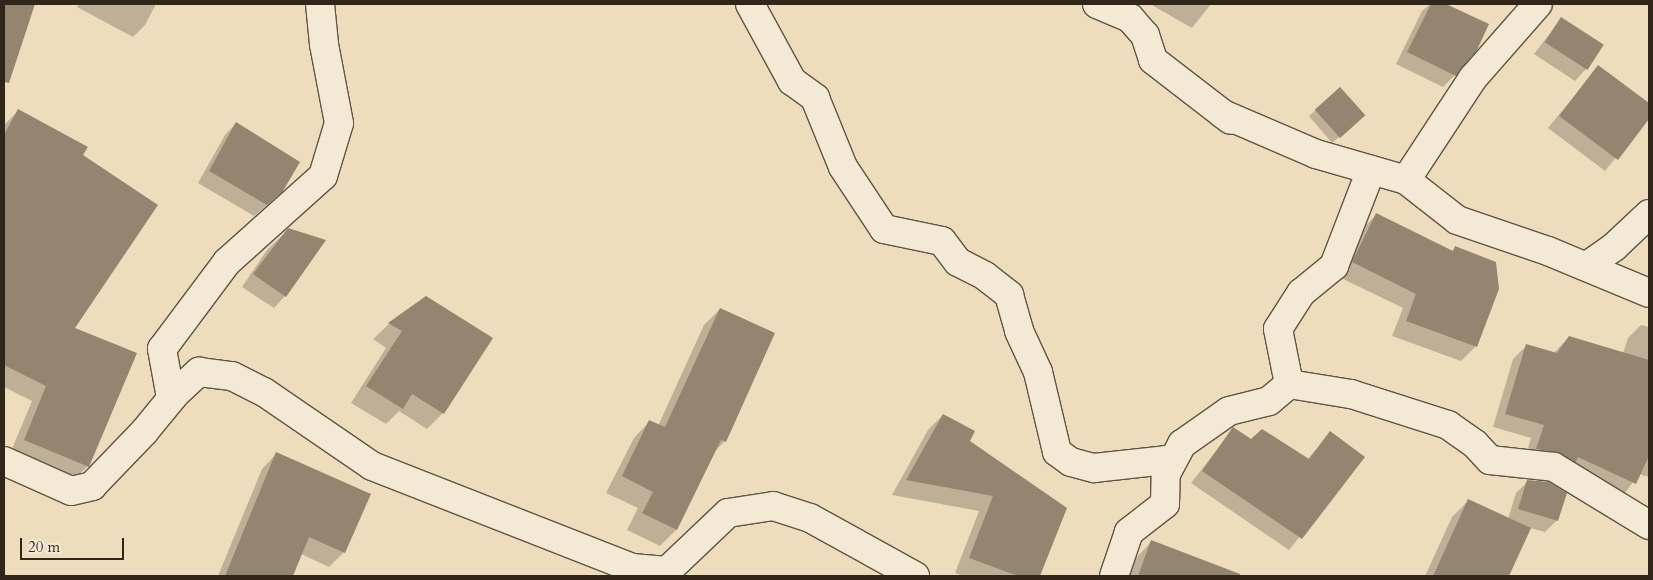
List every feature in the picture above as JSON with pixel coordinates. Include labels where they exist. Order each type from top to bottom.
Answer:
[{"type":"street","points":[[171,398],[162,350],[227,262],[323,176],[339,123],[324,44],[320,4]]},
{"type":"street","points":[[750,4],[792,81],[815,98],[843,168],[884,229],[942,241],[958,262],[985,276],[1009,294],[1019,331],[1038,372],[1057,452],[1070,462],[1094,468],[1166,460],[1165,504],[1129,532],[1114,576]]},
{"type":"street","points":[[1097,4],[1130,18],[1145,35],[1153,60],[1227,117],[1316,154],[1406,180],[1458,220],[1587,266],[1649,294]]},
{"type":"street","points":[[1406,180],[1473,78],[1538,4]]},
{"type":"street","points":[[1289,384],[1278,329],[1301,293],[1334,266],[1371,170]]},
{"type":"street","points":[[1587,266],[1614,247],[1649,214]]},
{"type":"street","points":[[4,462],[71,491],[92,486],[144,432],[171,398],[199,372],[232,376],[264,392],[372,466],[632,568],[667,574],[728,513],[772,506],[810,518],[915,576]]},
{"type":"street","points":[[1166,474],[1182,444],[1229,411],[1269,401],[1289,384],[1351,394],[1448,425],[1475,444],[1490,460],[1554,467],[1649,525]]},
{"type":"building","points":[[4,4],[35,4],[9,83],[4,82]]},
{"type":"building","points":[[1431,4],[1446,4],[1489,24],[1477,50],[1456,76],[1407,52]]},
{"type":"building","points":[[1561,17],[1604,45],[1587,70],[1545,42]]},
{"type":"building","points":[[1598,65],[1649,103],[1649,119],[1618,160],[1559,116]]},
{"type":"building","points":[[1340,87],[1365,115],[1340,138],[1315,110]]},
{"type":"building","points":[[18,109],[88,147],[83,155],[158,205],[75,328],[137,353],[89,467],[24,440],[46,386],[4,365],[4,135]]},
{"type":"building","points":[[236,122],[300,162],[283,191],[267,205],[209,171]]},
{"type":"building","points":[[1376,213],[1453,251],[1455,246],[1496,262],[1499,289],[1477,347],[1406,321],[1416,294],[1352,262]]},
{"type":"building","points":[[288,228],[326,240],[286,297],[253,274]]},
{"type":"building","points":[[426,296],[493,338],[444,414],[412,394],[403,409],[366,386],[402,331],[388,323]]},
{"type":"building","points":[[720,308],[775,333],[726,442],[721,440],[677,530],[642,513],[653,492],[622,476],[649,420],[665,427]]},
{"type":"building","points":[[1569,336],[1649,360],[1649,456],[1636,484],[1578,457],[1576,462],[1556,452],[1536,449],[1544,425],[1505,414],[1526,344],[1557,353]]},
{"type":"building","points":[[943,414],[975,431],[970,441],[1067,508],[1040,576],[1018,576],[969,558],[993,496],[906,480]]},
{"type":"building","points":[[1233,427],[1251,439],[1262,429],[1309,459],[1330,431],[1365,457],[1302,539],[1202,471]]},
{"type":"building","points":[[276,452],[371,494],[345,553],[309,537],[293,576],[225,576]]},
{"type":"building","points":[[1527,480],[1549,482],[1567,493],[1558,521],[1518,509]]},
{"type":"building","points":[[1468,499],[1531,528],[1509,576],[1433,576]]},
{"type":"building","points":[[1151,540],[1240,574],[1240,576],[1138,576]]}]
